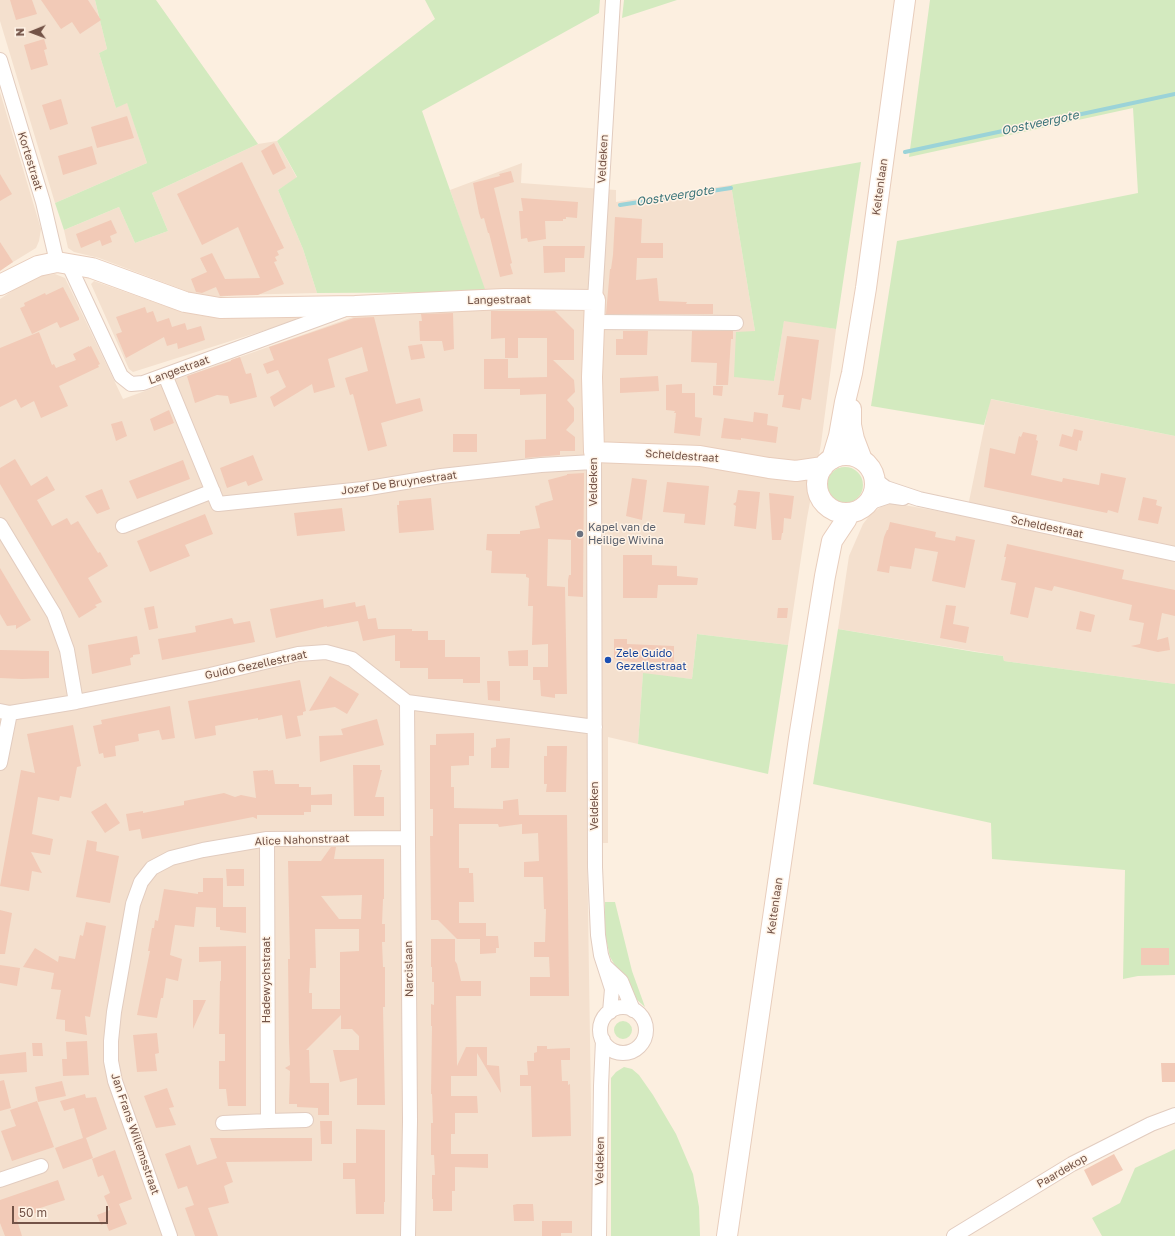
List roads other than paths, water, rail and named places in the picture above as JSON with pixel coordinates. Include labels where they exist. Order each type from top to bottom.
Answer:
[{"type":"main road","name":"Keltenlaan","points":[[825,576],[826,519],[817,480],[827,463],[839,436],[852,373],[867,280],[905,0]]},
{"type":"main road","name":"Langestraat","points":[[0,285],[38,266],[62,262],[92,268],[185,302],[220,308],[355,306],[504,299],[595,300]]},
{"type":"main road","name":"Veldeken","points":[[593,457],[592,377],[595,300]]},
{"type":"main road","name":"Keltenlaan","points":[[852,373],[851,425],[854,439],[862,460],[867,464],[874,479]]},
{"type":"main road","points":[[827,463],[846,455],[862,460]]},
{"type":"main road","name":"Scheldestraat","points":[[593,457],[700,456],[769,468],[796,471],[827,463]]},
{"type":"main road","name":"Scheldestraat","points":[[769,468],[801,479],[820,495]]},
{"type":"main road","points":[[820,495],[830,508],[836,511],[849,513],[860,510],[868,503],[873,494],[875,485],[874,479]]},
{"type":"main road","name":"Keltenlaan","points":[[727,1236],[799,738],[825,576],[832,541],[849,513]]},
{"type":"street","name":"Veldeken","points":[[595,300],[613,0]]},
{"type":"street","name":"Kortestraat","points":[[0,60],[62,262]]},
{"type":"street","name":"Langestraat","points":[[62,262],[121,376],[131,384],[143,383],[355,306]]},
{"type":"street","points":[[594,322],[736,323]]},
{"type":"street","name":"Jozef De Bruynestraat","points":[[165,375],[218,504],[363,488],[441,476],[541,465],[593,457]]},
{"type":"street","name":"Veldeken","points":[[593,457],[595,867],[600,954],[612,989],[610,1012],[602,1023],[601,1032],[603,1040],[599,1236]]},
{"type":"street","name":"Scheldestraat","points":[[874,479],[886,488],[919,499],[1175,554]]},
{"type":"street","points":[[124,526],[213,491]]},
{"type":"street","name":"Scheldestraat","points":[[868,503],[889,496],[919,499]]},
{"type":"street","points":[[0,525],[54,614],[66,650],[76,702]]},
{"type":"street","name":"Guido Gezellestraat","points":[[5,712],[76,702],[210,675],[298,654],[326,652],[352,659],[408,702],[595,727]]},
{"type":"street","name":"Narcislaan","points":[[408,702],[410,1121],[408,1236]]},
{"type":"street","points":[[0,763],[5,712]]},
{"type":"street","name":"Alice Nahonstraat","points":[[152,868],[163,861],[180,855],[267,839],[408,838]]},
{"type":"street","name":"Hadewychstraat","points":[[267,839],[268,1121]]},
{"type":"street","name":"Jan Frans Willemsstraat","points":[[152,868],[141,882],[133,904],[114,1012],[111,1041],[111,1061],[117,1087],[170,1236]]},
{"type":"street","points":[[604,965],[621,981],[632,1010]]},
{"type":"street","points":[[603,1040],[609,1048],[622,1053],[632,1051],[640,1046],[646,1034],[640,1014],[626,1008],[619,1008],[610,1012]]},
{"type":"street","name":"Veldeken","points":[[601,1086],[617,1052]]},
{"type":"street","name":"Paardekop","points":[[954,1236],[1072,1164],[1151,1124],[1175,1115]]},
{"type":"street","points":[[223,1123],[306,1120]]},
{"type":"street","points":[[0,1180],[42,1166]]},
{"type":"waterway","name":"Oostveergote","points":[[905,152],[1175,94]]},
{"type":"waterway","name":"Oostveergote","points":[[620,205],[731,188]]},
{"type":"place","name":"Kapel van de Heilige Wivina","points":[[580,534]]},
{"type":"place","name":"Zele Guido Gezellestraat","points":[[608,660]]}]
